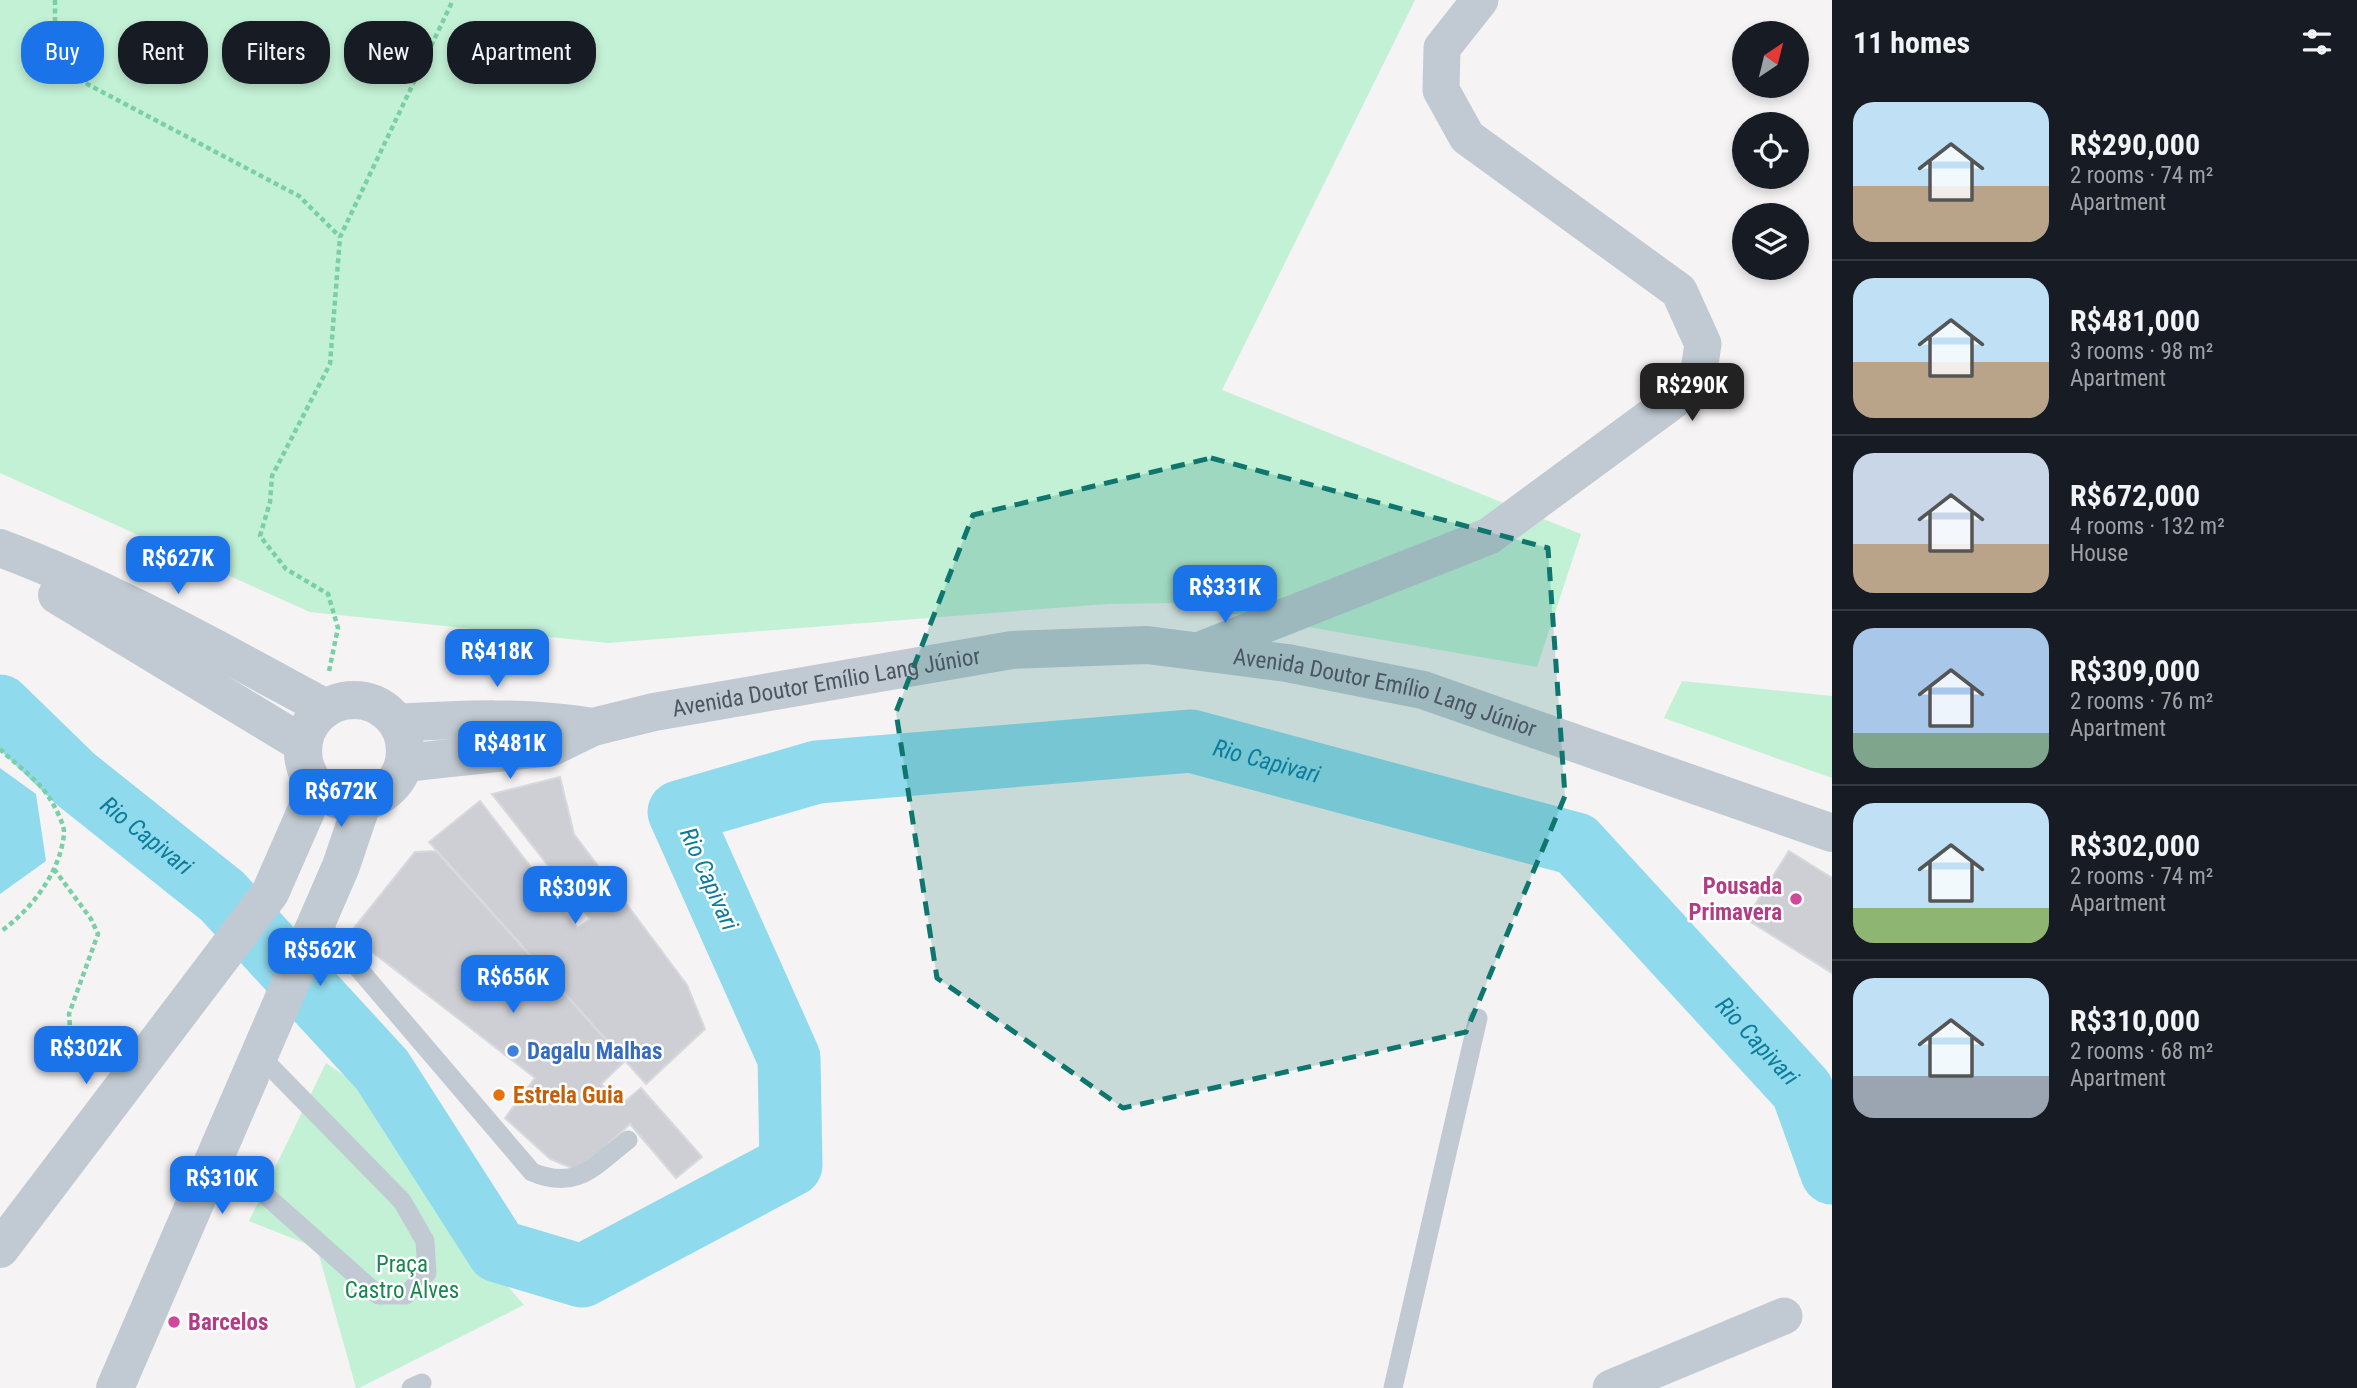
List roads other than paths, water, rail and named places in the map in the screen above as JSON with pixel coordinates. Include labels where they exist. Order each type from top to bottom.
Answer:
[{"type":"street","points":[[1198,651],[1489,536],[1697,383],[1703,344],[1679,291],[1467,137],[1441,90],[1442,48],[1480,0]]},
{"type":"street","points":[[0,549],[45,565],[335,704],[364,701],[383,709],[398,723],[405,742],[404,763],[396,780],[382,794],[363,801],[339,799],[317,786],[306,767],[303,744],[311,723],[335,704]]},
{"type":"street","points":[[0,549],[38,583],[303,744]]},
{"type":"street","name":"Avenida Doutor Emílio Lang Júnior","points":[[404,763],[552,747],[593,727],[654,712],[1012,650],[1147,645],[1287,663],[1423,690],[1832,833]]},
{"type":"street","name":"Avenida Doutor Emílio Lang Júnior","points":[[398,723],[478,718],[559,721],[593,727]]},
{"type":"street","points":[[0,1249],[270,892],[317,786]]},
{"type":"street","points":[[115,1388],[341,866],[363,801]]},
{"type":"street","points":[[1611,1388],[1784,1316]]},
{"type":"lane","points":[[314,926],[532,1172],[552,1180],[578,1178],[628,1140]]},
{"type":"lane","points":[[1393,1388],[1478,1018]]},
{"type":"lane","points":[[218,1153],[378,1295],[406,1295],[427,1273],[425,1241],[402,1201],[260,1056]]},
{"type":"water","points":[[0,768],[36,794],[46,861],[0,894]]},
{"type":"waterway","name":"Rio Capivari","points":[[0,706],[74,778],[222,896],[382,1070],[498,1251],[582,1276],[791,1165],[789,1058],[679,812],[817,772],[1191,741],[1576,844],[1802,1090],[1832,1173]]},
{"type":"place","name":"Pousada Primavera","points":[[1796,899]]},
{"type":"place","name":"Dagalu Malhas","points":[[513,1051]]},
{"type":"place","name":"Estrela Guia","points":[[499,1095]]},
{"type":"place","name":"Barcelos","points":[[174,1322]]},
{"type":"park label","name":"Praça Castro Alves","points":[[402,1277]]}]
